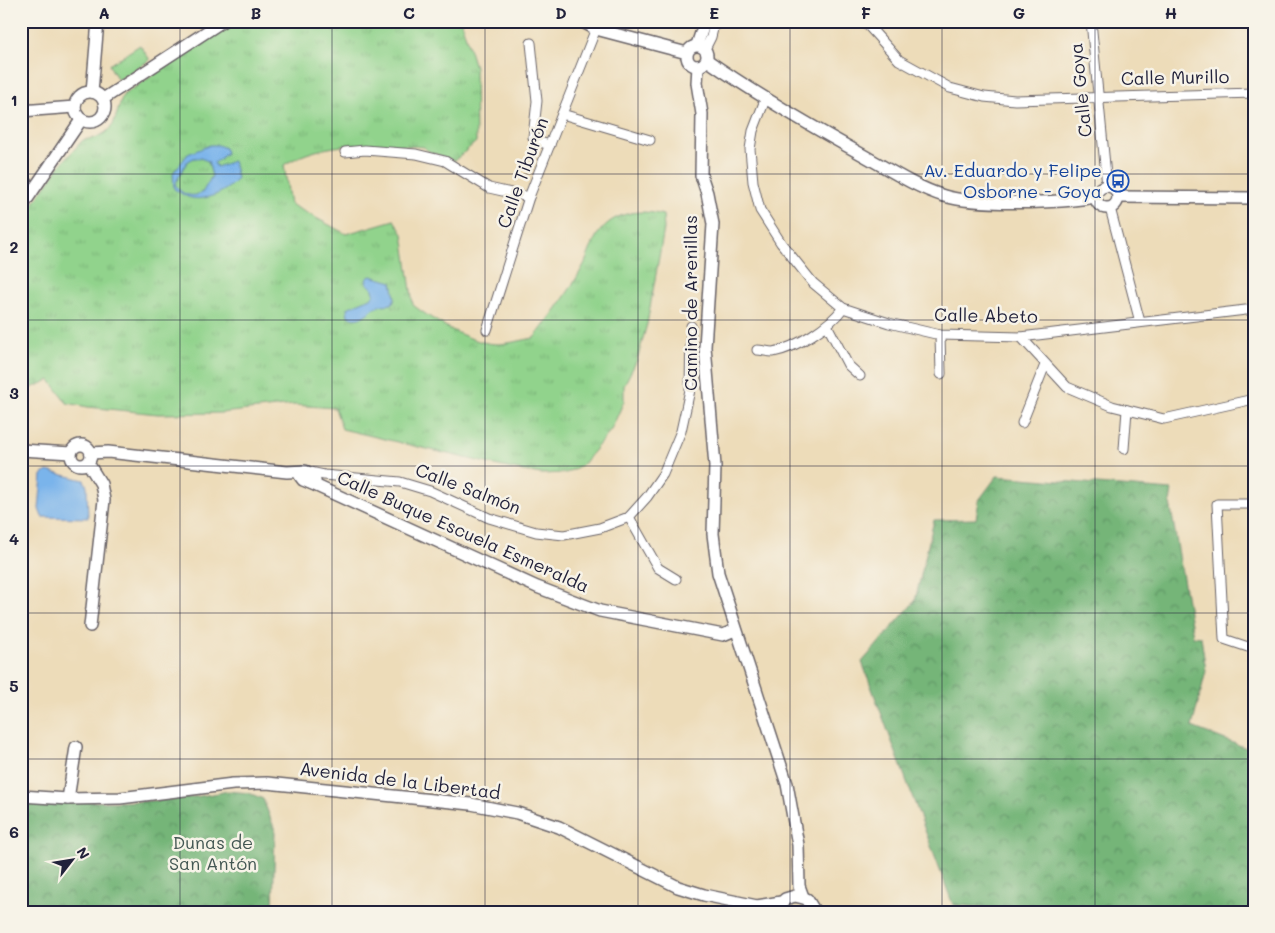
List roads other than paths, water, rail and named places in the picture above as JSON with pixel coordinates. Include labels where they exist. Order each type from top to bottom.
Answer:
[{"type":"street","points":[[92,92],[98,21]]},
{"type":"street","points":[[103,98],[223,21]]},
{"type":"street","points":[[581,21],[687,53]]},
{"type":"street","name":"Camino de Arenillas","points":[[705,21],[697,83],[702,114],[701,175],[707,193],[713,224],[705,347],[715,466],[713,534],[718,573],[735,630],[787,784],[798,845],[799,893]]},
{"type":"street","points":[[687,53],[689,62],[702,55],[711,37],[714,21]]},
{"type":"street","name":"Calle Murillo","points":[[864,21],[899,60],[950,88],[984,97],[1015,100],[1097,96],[1254,93]]},
{"type":"street","name":"Calle Goya","points":[[1091,21],[1107,186]]},
{"type":"street","name":"Calle Tiburón","points":[[487,330],[529,197],[598,25]]},
{"type":"street","points":[[531,43],[537,101],[533,137],[536,141],[550,146]]},
{"type":"street","points":[[687,53],[691,48],[765,100],[905,179],[944,196],[985,201],[1020,202],[1095,197]]},
{"type":"street","points":[[92,92],[103,98]]},
{"type":"street","points":[[92,92],[78,98],[75,107],[81,120],[90,123],[99,120],[105,112],[103,98]]},
{"type":"street","name":"Calle Abeto","points":[[765,100],[753,131],[750,149],[752,182],[760,210],[781,243],[813,283],[843,308],[889,323],[940,335],[1021,336],[1254,310]]},
{"type":"street","points":[[21,111],[75,107]]},
{"type":"street","points":[[562,114],[650,140]]},
{"type":"street","points":[[21,208],[81,120]]},
{"type":"street","points":[[345,152],[365,150],[416,154],[445,161],[489,188],[529,197]]},
{"type":"street","points":[[1107,186],[1116,191],[1118,197],[1116,204],[1110,208],[1100,206],[1095,197],[1100,188],[1107,186]]},
{"type":"street","points":[[1118,197],[1254,198]]},
{"type":"street","points":[[1110,208],[1140,322]]},
{"type":"street","points":[[757,350],[772,352],[817,332],[827,325],[843,308]]},
{"type":"street","points":[[827,325],[848,364],[860,376]]},
{"type":"street","points":[[676,579],[658,568],[629,518],[663,474],[681,431],[690,390],[691,326]]},
{"type":"street","points":[[940,335],[941,374]]},
{"type":"street","points":[[1021,336],[1045,365],[1067,387],[1112,406],[1164,418],[1254,399]]},
{"type":"street","points":[[1022,423],[1045,365]]},
{"type":"street","points":[[1124,449],[1127,410]]},
{"type":"street","points":[[21,450],[71,453],[74,463],[81,465],[89,458],[101,484],[104,500],[90,626]]},
{"type":"street","name":"Calle Buque Escuela Esmeralda","points":[[89,458],[108,452],[288,472],[312,479],[536,588],[600,611],[723,635],[735,630]]},
{"type":"street","name":"Calle Salmón","points":[[312,479],[400,482],[430,491],[489,518],[536,532],[564,535],[600,528],[629,518]]},
{"type":"street","points":[[1254,504],[1217,504],[1224,639],[1254,649]]},
{"type":"street","points":[[68,799],[76,747]]},
{"type":"street","name":"Avenida de la Libertad","points":[[21,796],[68,799],[120,798],[233,784],[267,783],[471,804],[517,813],[559,827],[678,887],[704,895],[762,909],[779,907],[799,893]]},
{"type":"street","points":[[799,893],[816,910]]},
{"type":"water","points":[[210,145],[218,145],[225,148],[226,154],[214,163],[217,167],[233,161],[237,178],[229,187],[217,194],[198,199],[185,196],[174,189],[173,173],[188,154]],"holes":[[[194,158],[208,161],[212,176],[202,193],[191,195],[180,191],[175,184],[187,162]]]},
{"type":"water","points":[[371,276],[392,282],[395,298],[392,304],[379,306],[361,317],[353,318],[348,316],[347,308],[371,298],[374,294],[373,289],[366,282],[367,278]]},
{"type":"water","points":[[47,471],[84,480],[87,486],[88,518],[42,517],[39,509],[42,475]]},
{"type":"place","name":"Av. Eduardo y Felipe Osborne - Goya","points":[[1118,181]]},
{"type":"park label","name":"Dunas de San Antón","points":[[213,853]]}]
